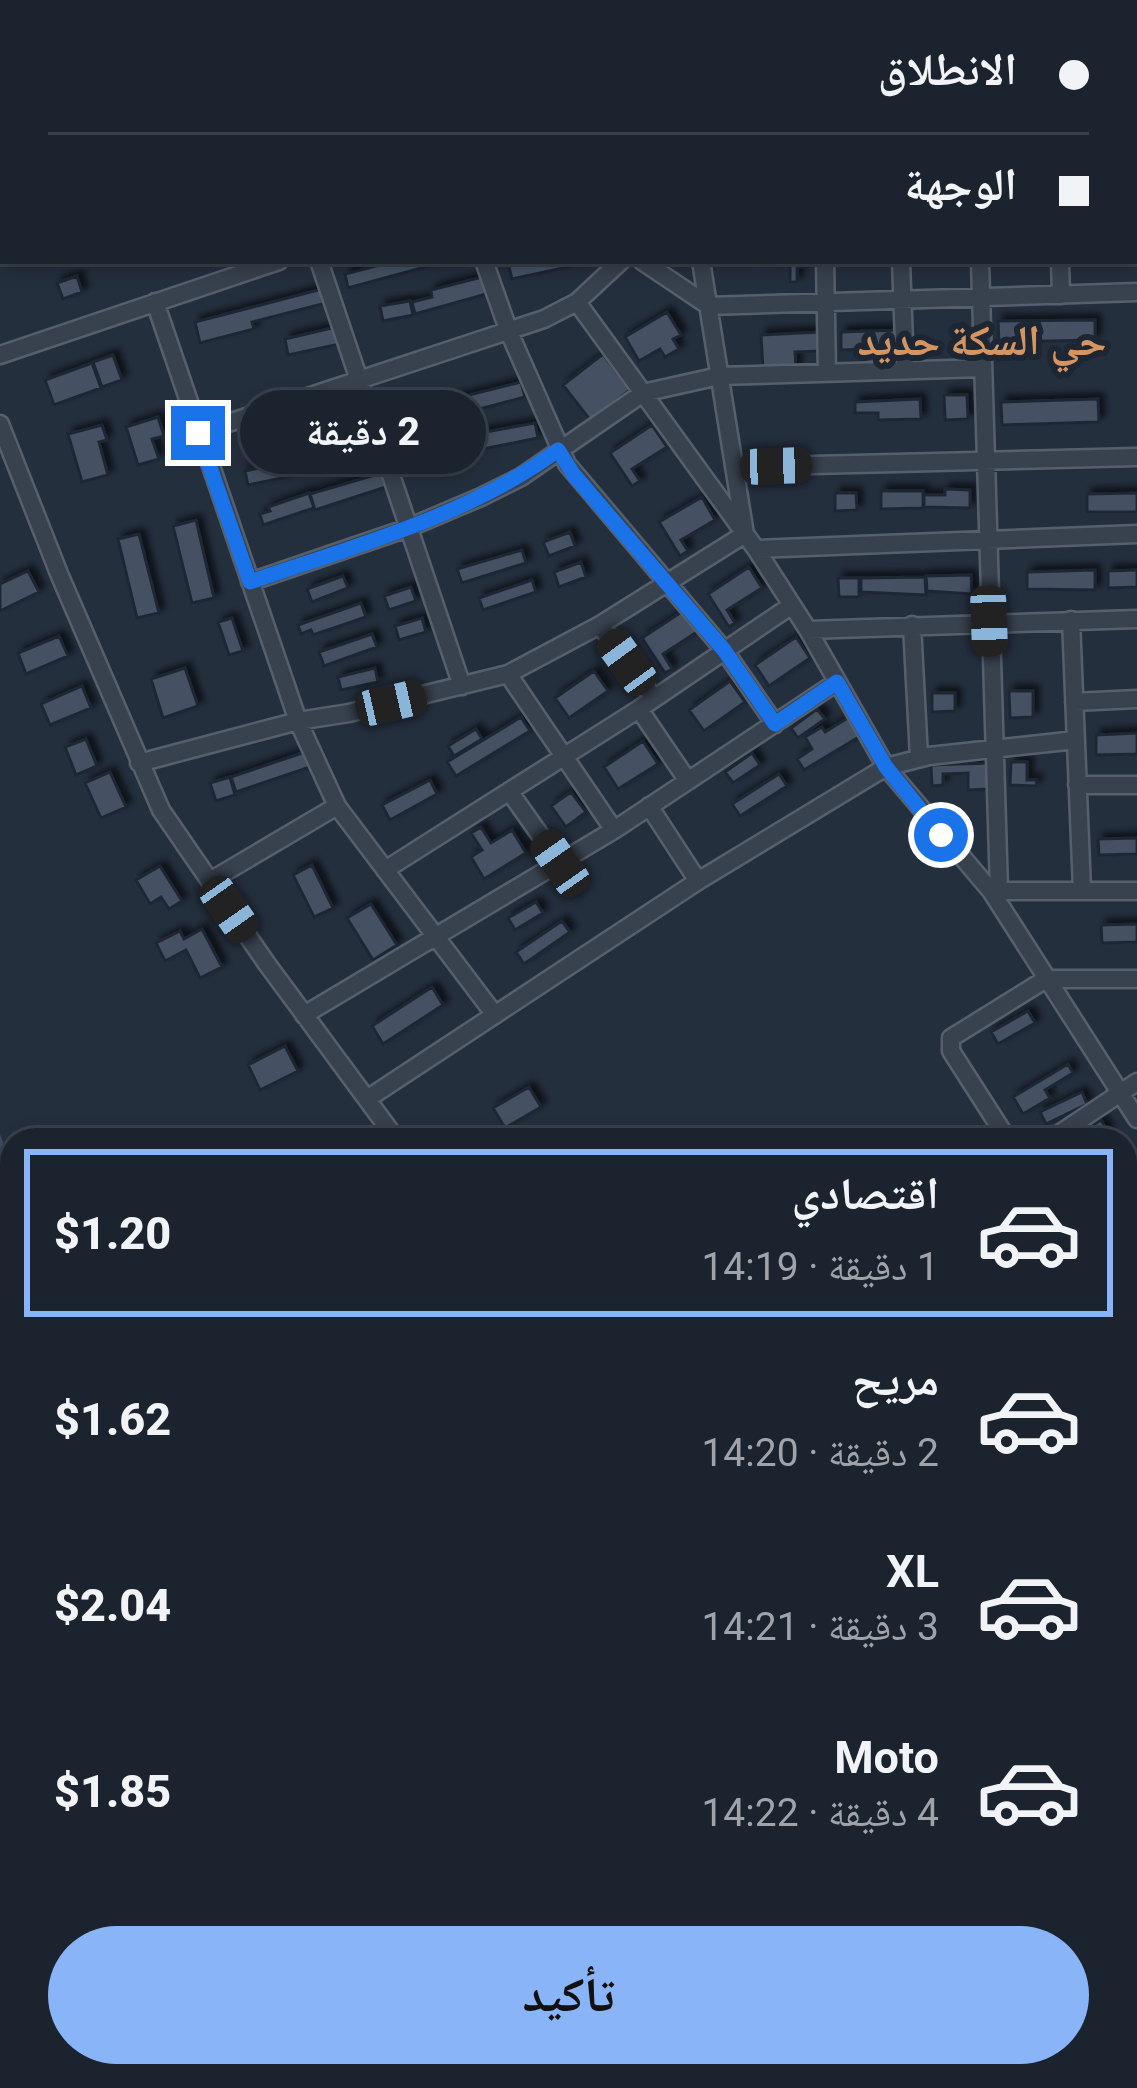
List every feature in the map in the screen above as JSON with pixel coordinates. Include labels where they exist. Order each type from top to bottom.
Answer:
[{"type":"street","points":[[0,355],[270,264]]},
{"type":"street","points":[[320,264],[462,686]]},
{"type":"street","points":[[485,264],[558,450],[724,650],[775,724]]},
{"type":"street","points":[[198,433],[509,332],[577,302],[617,264]]},
{"type":"street","points":[[647,264],[710,306],[1137,292]]},
{"type":"street","points":[[702,264],[734,467],[751,541]]},
{"type":"street","points":[[825,264],[827,373]]},
{"type":"street","points":[[902,264],[905,370]]},
{"type":"street","points":[[980,264],[995,890]]},
{"type":"street","points":[[1060,264],[1061,295]]},
{"type":"street","points":[[155,302],[298,721],[337,806],[495,1015]]},
{"type":"street","points":[[577,302],[751,541],[886,767],[995,890],[1137,1119]]},
{"type":"street","points":[[250,582],[408,527],[521,477],[643,393],[719,376],[983,368]]},
{"type":"street","points":[[0,424],[161,810],[388,1128]]},
{"type":"street","points":[[734,467],[1137,457]]},
{"type":"street","points":[[139,763],[508,674],[600,625],[664,582],[751,541],[1137,534]]},
{"type":"street","points":[[385,870],[793,605]]},
{"type":"street","points":[[808,630],[1137,619]]},
{"type":"street","points":[[1071,620],[1082,890]]},
{"type":"street","points":[[600,625],[688,781]]},
{"type":"street","points":[[912,625],[919,757]]},
{"type":"street","points":[[508,674],[614,830]]},
{"type":"street","points":[[304,1015],[614,830],[837,682]]},
{"type":"street","points":[[1074,701],[1137,699]]},
{"type":"street","points":[[367,1099],[698,881],[886,767],[919,757],[1076,740]]},
{"type":"street","points":[[1077,785],[1137,785]]},
{"type":"street","points":[[509,791],[560,863]]},
{"type":"street","points":[[210,881],[337,806]]},
{"type":"street","points":[[649,806],[698,881]]},
{"type":"street","points":[[995,890],[1137,891]]},
{"type":"street","points":[[1001,1128],[950,1045],[956,1034],[1046,979],[1137,979]]},
{"type":"street","points":[[1068,1128],[1137,1082]]},
{"type":"building","points":[[436,264],[348,288],[345,274],[376,266]]},
{"type":"building","points":[[508,264],[577,265],[512,279]]},
{"type":"building","points":[[817,264],[797,267],[797,282],[790,282],[790,265],[760,266]]},
{"type":"building","points":[[77,276],[82,292],[63,299],[57,283]]},
{"type":"building","points":[[486,276],[490,293],[415,314],[412,302],[432,297],[431,290]]},
{"type":"building","points":[[322,289],[326,303],[252,322],[254,329],[200,343],[195,322]]},
{"type":"building","points":[[410,301],[413,315],[383,321],[380,306]]},
{"type":"building","points":[[667,312],[681,335],[673,339],[679,349],[665,357],[660,349],[639,361],[625,337]]},
{"type":"building","points":[[1095,320],[1095,340],[999,342],[998,321]]},
{"type":"building","points":[[336,327],[340,344],[288,355],[285,339]]},
{"type":"building","points":[[900,330],[901,348],[879,348],[880,365],[864,365],[864,349],[841,350],[841,332]]},
{"type":"building","points":[[821,332],[822,351],[795,352],[796,370],[763,369],[761,335]]},
{"type":"building","points":[[603,354],[630,390],[590,420],[563,385]]},
{"type":"building","points":[[113,355],[122,380],[102,387],[93,362]]},
{"type":"building","points":[[92,363],[101,388],[54,405],[45,380]]},
{"type":"building","points":[[521,382],[525,397],[450,417],[445,401]]},
{"type":"building","points":[[944,395],[967,395],[968,419],[945,420]]},
{"type":"building","points":[[920,399],[921,419],[878,420],[878,413],[855,413],[855,402]]},
{"type":"building","points":[[1098,399],[1099,422],[1002,425],[1001,402]]},
{"type":"building","points":[[444,403],[450,419],[400,438],[391,416],[403,411],[405,418]]},
{"type":"building","points":[[158,417],[164,436],[152,439],[159,459],[138,465],[126,427]]},
{"type":"building","points":[[535,423],[538,438],[483,449],[480,433]]},
{"type":"building","points":[[102,425],[107,440],[99,442],[108,475],[82,482],[68,434]]},
{"type":"building","points":[[652,425],[667,447],[632,469],[640,481],[632,486],[610,453]]},
{"type":"building","points":[[371,430],[375,447],[300,465],[297,453],[348,441],[347,436]]},
{"type":"building","points":[[459,447],[463,464],[411,475],[408,458]]},
{"type":"building","points":[[297,455],[301,474],[248,485],[245,471]]},
{"type":"building","points":[[385,472],[389,486],[315,510],[310,494]]},
{"type":"building","points":[[945,489],[970,490],[970,508],[924,507],[924,495],[945,495]]},
{"type":"building","points":[[881,491],[923,491],[923,508],[881,509]]},
{"type":"building","points":[[309,493],[314,508],[263,525],[260,514],[270,511],[268,507]]},
{"type":"building","points":[[835,493],[856,493],[857,510],[835,511]]},
{"type":"building","points":[[1137,493],[1137,512],[1087,512],[1087,494]]},
{"type":"building","points":[[702,497],[715,520],[681,540],[688,551],[680,556],[659,522]]},
{"type":"building","points":[[196,520],[214,598],[192,603],[173,526]]},
{"type":"building","points":[[570,532],[575,546],[549,556],[543,542]]},
{"type":"building","points":[[139,534],[159,613],[137,618],[118,539]]},
{"type":"building","points":[[522,550],[526,563],[462,583],[457,569]]},
{"type":"building","points":[[581,562],[586,577],[559,587],[554,572]]},
{"type":"building","points":[[749,567],[762,588],[727,610],[735,623],[729,627],[708,594]]},
{"type":"building","points":[[1095,570],[1095,590],[1027,589],[1027,572]]},
{"type":"building","points":[[1137,570],[1137,587],[1108,588],[1108,571]]},
{"type":"building","points":[[28,571],[39,592],[0,611],[0,584]]},
{"type":"building","points":[[971,575],[972,594],[927,591],[926,576]]},
{"type":"building","points":[[343,576],[348,588],[312,602],[307,589]]},
{"type":"building","points":[[925,577],[926,595],[861,592],[861,578]]},
{"type":"building","points":[[838,578],[859,578],[859,597],[839,597]]},
{"type":"building","points":[[532,580],[536,592],[483,610],[479,598]]},
{"type":"building","points":[[411,587],[416,601],[389,610],[384,596]]},
{"type":"building","points":[[361,603],[366,617],[313,635],[311,630],[301,634],[298,625]]},
{"type":"building","points":[[683,611],[697,632],[663,654],[672,669],[665,673],[642,638]]},
{"type":"building","points":[[232,618],[243,651],[229,655],[218,622]]},
{"type":"building","points":[[422,618],[426,632],[399,640],[395,626]]},
{"type":"building","points":[[372,634],[377,647],[324,666],[319,652]]},
{"type":"building","points":[[59,636],[68,656],[26,674],[18,653]]},
{"type":"building","points":[[796,637],[810,658],[769,686],[755,665]]},
{"type":"building","points":[[185,668],[198,706],[163,718],[151,679]]},
{"type":"building","points":[[375,668],[378,682],[341,690],[338,677]]},
{"type":"building","points":[[594,671],[608,691],[569,718],[555,698]]},
{"type":"building","points":[[730,681],[745,702],[704,731],[689,710]]},
{"type":"building","points":[[82,686],[91,708],[50,725],[41,704]]},
{"type":"building","points":[[1009,691],[1033,691],[1033,717],[1010,718]]},
{"type":"building","points":[[932,693],[955,693],[955,711],[932,712]]},
{"type":"building","points":[[817,709],[825,719],[798,738],[791,728]]},
{"type":"building","points":[[851,716],[862,735],[804,770],[797,759],[812,749],[805,737],[822,727],[825,732]]},
{"type":"building","points":[[521,717],[530,731],[456,776],[447,762]]},
{"type":"building","points":[[476,729],[482,739],[454,756],[448,746]]},
{"type":"building","points":[[1137,733],[1137,754],[1096,755],[1096,735]]},
{"type":"building","points":[[86,739],[97,766],[76,775],[65,747]]},
{"type":"building","points":[[643,741],[658,764],[618,789],[604,767]]},
{"type":"building","points":[[305,752],[310,767],[236,792],[231,777]]},
{"type":"building","points":[[752,753],[760,765],[733,783],[725,772]]},
{"type":"building","points":[[1011,762],[1027,762],[1027,780],[1037,780],[1036,786],[1010,785]]},
{"type":"building","points":[[991,763],[989,789],[968,790],[968,773],[943,774],[943,785],[932,786],[931,765]]},
{"type":"building","points":[[110,772],[126,807],[101,818],[85,783]]},
{"type":"building","points":[[779,774],[787,786],[740,816],[732,804]]},
{"type":"building","points":[[230,777],[235,795],[216,801],[210,783]]},
{"type":"building","points":[[430,780],[437,794],[390,820],[382,805]]},
{"type":"building","points":[[571,792],[586,812],[566,827],[551,806]]},
{"type":"building","points":[[481,827],[491,843],[512,830],[526,853],[484,879],[471,857],[482,850],[471,833]]},
{"type":"building","points":[[1137,838],[1137,854],[1099,855],[1098,839]]},
{"type":"building","points":[[312,865],[333,908],[314,917],[293,875]]},
{"type":"building","points":[[160,866],[182,901],[169,909],[161,897],[150,904],[136,880]]},
{"type":"building","points":[[536,902],[543,913],[515,930],[508,918]]},
{"type":"building","points":[[371,904],[397,945],[373,960],[347,918]]},
{"type":"building","points":[[562,921],[570,932],[524,964],[516,952]]},
{"type":"building","points":[[1137,924],[1137,942],[1102,943],[1101,925]]},
{"type":"building","points":[[202,929],[222,967],[200,978],[186,950],[165,961],[156,943],[180,931],[184,939]]},
{"type":"building","points":[[432,987],[443,1005],[383,1044],[372,1026]]},
{"type":"building","points":[[1028,1011],[1035,1023],[998,1044],[991,1032]]},
{"type":"building","points":[[285,1046],[298,1071],[260,1090],[248,1065]]},
{"type":"building","points":[[1068,1064],[1073,1073],[1045,1090],[1050,1098],[1023,1114],[1013,1097]]},
{"type":"building","points":[[529,1087],[541,1107],[505,1128],[493,1108]]},
{"type":"building","points":[[1082,1092],[1087,1104],[1046,1124],[1040,1112]]},
{"type":"district","name":"حي السكة حديد","points":[[982,340]]},
{"type":"route","points":[[198,433],[250,582],[481,497],[521,477],[558,450],[574,475],[724,650],[775,724],[837,682],[886,767],[941,835]]}]
